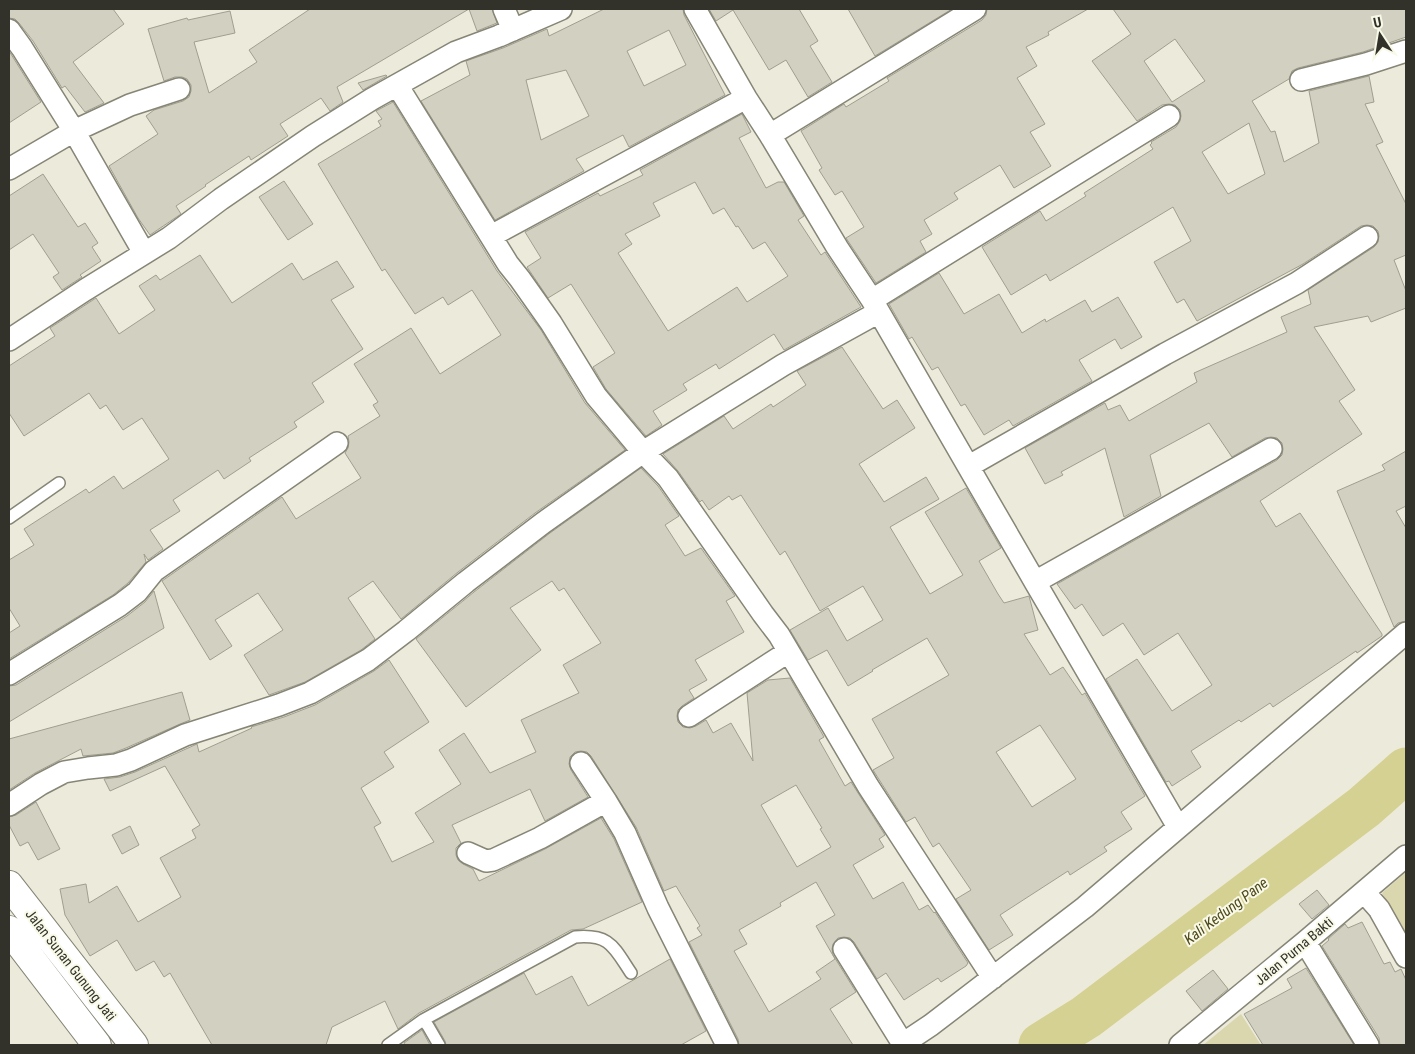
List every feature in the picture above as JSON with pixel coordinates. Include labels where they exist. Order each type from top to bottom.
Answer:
[{"type":"highway","name":"Jalan Sunan Gunung Jati","points":[[9,884],[134,1045]]},
{"type":"highway","points":[[9,932],[98,1045]]},
{"type":"street","points":[[504,9],[513,30]]},
{"type":"street","points":[[9,340],[169,238],[221,199],[313,136],[372,99],[456,52],[561,9]]},
{"type":"street","points":[[695,9],[746,98],[837,247],[876,306],[1178,827]]},
{"type":"street","points":[[770,135],[975,9]]},
{"type":"street","points":[[9,30],[74,131],[144,253]]},
{"type":"street","points":[[1301,80],[1366,64],[1406,51]]},
{"type":"street","points":[[397,85],[508,264],[551,323],[596,396],[668,478],[779,635],[868,786],[993,978]]},
{"type":"street","points":[[9,169],[74,131],[130,105],[179,89]]},
{"type":"street","points":[[491,236],[746,98]]},
{"type":"street","points":[[9,805],[41,784],[64,772],[116,765],[131,760],[185,734],[279,705],[310,693],[368,660],[543,523],[644,452],[876,306],[1169,116]]},
{"type":"street","points":[[968,466],[1165,354],[1297,283],[1368,237]]},
{"type":"street","points":[[9,674],[120,605],[137,592],[154,571],[337,443]]},
{"type":"street","points":[[1035,582],[1271,449]]},
{"type":"street","points":[[844,949],[902,1044],[931,1025],[1085,908],[1406,633]]},
{"type":"street","points":[[689,716],[788,652]]},
{"type":"street","points":[[581,763],[624,832],[658,908],[727,1045]]},
{"type":"street","points":[[468,853],[486,861],[493,860],[540,838],[606,801]]},
{"type":"street","name":"Jalan Purna Bakti","points":[[1180,1045],[1406,856]]},
{"type":"street","points":[[1364,892],[1379,909],[1406,957]]},
{"type":"street","points":[[1305,942],[1368,1045]]},
{"type":"lane","points":[[9,518],[59,483]]},
{"type":"lane","points":[[388,1045],[423,1020],[575,937],[602,938],[614,947],[631,973]]},
{"type":"lane","points":[[423,1020],[439,1045]]},
{"type":"shaded area","points":[[1406,872],[1406,937],[1382,893]]},
{"type":"shaded area","points":[[1241,1014],[1261,1045],[1203,1045]]},
{"type":"building","points":[[9,9],[113,9],[124,24],[73,62],[104,103],[85,112],[65,86],[62,88],[33,41],[19,23],[15,19],[9,18]]},
{"type":"building","points":[[310,9],[469,9],[337,87],[343,102],[330,111],[321,98],[280,124],[288,136],[251,160],[249,156],[205,185],[176,206],[181,214],[150,235],[138,218],[109,166],[158,134],[146,116],[154,110],[183,101],[189,97],[191,85],[187,79],[182,77],[175,77],[164,81],[148,29],[187,18],[188,20],[230,11],[235,33],[194,42],[209,93],[257,62],[249,50]]},
{"type":"building","points":[[469,9],[492,9],[497,23],[477,31]]},
{"type":"building","points":[[604,9],[683,9],[684,15],[725,95],[629,147],[623,135],[576,159],[584,171],[495,220],[421,101],[470,75],[466,61],[503,48],[547,29],[549,36]],"holes":[[[669,30],[686,65],[644,86],[627,51]],[[566,70],[589,116],[541,140],[526,80]]]},
{"type":"building","points":[[709,9],[799,9],[818,41],[810,46],[832,82],[808,97],[786,60],[769,70],[733,10],[716,21]]},
{"type":"building","points":[[848,9],[952,9],[875,56]]},
{"type":"building","points":[[987,9],[1088,9],[1048,32],[1049,35],[1026,47],[1037,66],[1017,78],[1045,124],[1030,132],[1051,166],[1014,188],[1000,165],[954,193],[958,199],[924,220],[932,234],[920,241],[926,252],[876,283],[846,238],[864,227],[842,191],[835,195],[819,170],[822,168],[801,131],[844,104],[846,107],[889,81],[887,78],[982,20],[986,15]]},
{"type":"building","points":[[1113,9],[1406,9],[1406,37],[1363,52],[1298,68],[1292,71],[1289,79],[1252,101],[1271,132],[1275,131],[1284,162],[1319,143],[1309,91],[1369,76],[1374,102],[1365,104],[1383,142],[1376,145],[1406,204],[1406,255],[1394,260],[1406,291],[1406,308],[1371,322],[1368,316],[1314,327],[1355,390],[1339,401],[1362,434],[1260,501],[1276,527],[1300,513],[1382,636],[1357,653],[1356,651],[1273,707],[1270,703],[1241,722],[1239,720],[1191,751],[1201,767],[1172,786],[1169,781],[1166,782],[1106,679],[1137,659],[1172,711],[1212,685],[1178,633],[1144,655],[1123,623],[1103,636],[1082,604],[1075,609],[1057,584],[1277,460],[1282,455],[1282,443],[1277,438],[1265,438],[1232,457],[1209,423],[1150,455],[1161,496],[1124,517],[1105,448],[1061,472],[1063,475],[1045,484],[1025,448],[1105,403],[1108,410],[1120,405],[1129,421],[1197,382],[1194,373],[1287,332],[1281,317],[1311,304],[1308,290],[1374,247],[1378,242],[1379,236],[1378,231],[1373,226],[1361,226],[1303,264],[1197,321],[1184,299],[1177,303],[1154,262],[1191,241],[1173,207],[1050,281],[1046,274],[1011,295],[982,247],[1040,211],[1046,221],[1086,196],[1084,193],[1153,149],[1150,145],[1151,142],[1176,127],[1180,121],[1180,110],[1175,105],[1169,104],[1162,105],[1137,121],[1092,61],[1131,34]],"holes":[[[1175,39],[1205,81],[1172,102],[1144,61]],[[1249,123],[1265,174],[1228,194],[1202,152]]]},
{"type":"building","points":[[9,51],[41,102],[9,123]]},
{"type":"building","points":[[386,75],[363,90],[358,83]]},
{"type":"building","points":[[393,102],[497,271],[541,330],[585,403],[625,450],[535,513],[401,619],[373,581],[348,598],[375,639],[361,650],[305,682],[269,695],[244,655],[283,630],[258,593],[215,620],[232,646],[210,660],[162,581],[282,497],[296,519],[361,478],[345,453],[348,448],[348,436],[380,416],[373,405],[378,402],[354,364],[411,328],[440,374],[501,335],[472,290],[448,305],[443,297],[415,314],[385,269],[382,271],[318,164],[381,126],[378,121],[382,119],[376,111]]},
{"type":"building","points":[[742,114],[751,132],[739,138],[766,188],[778,182],[784,182],[804,216],[798,220],[821,255],[825,252],[861,307],[784,350],[774,334],[719,369],[716,364],[683,384],[687,390],[653,411],[662,425],[646,436],[606,389],[593,367],[615,353],[571,284],[548,298],[527,267],[541,258],[525,232],[598,193],[600,196],[643,175],[640,170]],"holes":[[[695,182],[713,214],[724,208],[753,249],[765,242],[788,276],[747,302],[737,287],[668,331],[618,253],[632,244],[625,234],[660,216],[653,203]]]},
{"type":"building","points":[[43,174],[78,227],[85,223],[98,243],[92,247],[101,261],[80,275],[82,277],[62,290],[53,277],[59,273],[33,234],[9,250],[9,196]]},
{"type":"building","points":[[284,181],[313,224],[288,240],[259,197]]},
{"type":"building","points":[[200,255],[232,303],[292,263],[303,280],[337,261],[354,287],[331,300],[363,349],[312,383],[324,402],[294,422],[297,427],[249,458],[251,461],[224,479],[218,470],[173,500],[180,511],[150,530],[163,549],[148,560],[144,554],[146,562],[128,583],[113,595],[9,659],[9,633],[20,626],[9,608],[9,560],[34,545],[24,529],[86,489],[89,493],[114,476],[123,489],[169,459],[142,418],[123,430],[106,405],[100,409],[89,393],[24,436],[9,413],[9,366],[55,336],[50,328],[96,298],[119,334],[155,310],[139,286],[156,275],[160,280]]},
{"type":"building","points":[[939,273],[964,314],[999,294],[1022,333],[1045,319],[1046,322],[1085,300],[1092,312],[1118,297],[1142,337],[1121,349],[1115,339],[1079,360],[1092,381],[1013,426],[1009,420],[984,435],[965,404],[961,406],[938,367],[932,370],[912,337],[909,339],[889,304]]},
{"type":"building","points":[[842,347],[883,409],[897,400],[915,428],[859,464],[884,502],[926,477],[939,499],[890,527],[930,594],[963,575],[925,512],[966,488],[1001,548],[979,561],[998,594],[1004,603],[1029,596],[1038,630],[1024,634],[1050,675],[1063,667],[1082,695],[1085,693],[1145,796],[1121,812],[1132,829],[1104,847],[1107,851],[1070,875],[1068,871],[1000,915],[1013,935],[989,950],[956,899],[971,890],[939,843],[933,847],[915,817],[906,822],[873,770],[894,758],[872,719],[949,675],[927,638],[848,686],[827,650],[808,660],[790,630],[828,608],[847,641],[883,620],[863,586],[820,611],[785,551],[780,555],[741,495],[732,500],[729,496],[709,510],[702,500],[700,502],[678,471],[663,454],[724,416],[733,429],[771,404],[773,407],[806,385],[797,371]],"holes":[[[1040,725],[1076,779],[1032,807],[996,752]]]},
{"type":"building","points":[[1406,451],[1406,506],[1396,511],[1406,528],[1406,621],[1398,623],[1394,627],[1337,491],[1385,470],[1382,465]]},
{"type":"building","points":[[641,468],[658,486],[679,516],[665,525],[685,556],[701,548],[735,596],[726,601],[744,632],[695,660],[707,680],[689,690],[694,698],[678,710],[678,722],[683,727],[690,728],[706,720],[713,733],[731,723],[753,761],[747,693],[768,680],[790,678],[824,737],[819,740],[845,786],[851,782],[885,835],[879,839],[884,847],[853,865],[873,899],[903,882],[919,910],[928,905],[935,912],[968,963],[966,966],[941,982],[938,978],[904,1000],[886,973],[877,979],[850,938],[838,938],[833,944],[833,955],[856,992],[830,1009],[853,1045],[739,1045],[738,1039],[689,942],[702,935],[697,928],[700,926],[676,886],[664,891],[636,827],[591,756],[587,752],[581,751],[575,752],[570,757],[569,764],[588,797],[545,821],[530,789],[452,825],[461,843],[456,848],[458,860],[473,869],[479,881],[545,849],[601,818],[614,839],[642,902],[583,929],[571,930],[419,1013],[398,1029],[385,1001],[332,1027],[326,1045],[212,1045],[170,973],[164,977],[154,961],[136,971],[117,940],[90,956],[65,915],[60,889],[86,884],[89,903],[117,886],[138,922],[181,897],[160,858],[196,838],[192,830],[200,825],[165,766],[110,791],[104,779],[120,777],[135,772],[197,744],[199,752],[251,727],[315,705],[374,671],[389,660],[429,722],[384,752],[394,767],[361,788],[381,823],[374,827],[392,862],[434,842],[415,813],[461,784],[439,750],[464,733],[490,773],[536,752],[521,720],[579,693],[563,665],[601,643],[564,588],[559,591],[552,581],[510,608],[541,650],[466,707],[416,639],[550,533]],"holes":[[[796,785],[822,828],[820,829],[831,847],[797,867],[761,805]],[[816,882],[835,915],[816,926],[835,959],[816,972],[821,979],[769,1012],[734,951],[747,944],[739,930],[781,906],[780,903]]]},
{"type":"building","points":[[154,591],[164,628],[9,722],[9,686],[16,685],[127,616],[145,602]]},
{"type":"building","points":[[182,692],[190,720],[113,753],[83,756],[81,749],[35,773],[9,790],[9,739]]},
{"type":"building","points":[[36,802],[60,849],[38,860],[28,842],[20,846],[9,825],[9,817],[16,815]]},
{"type":"building","points":[[130,826],[139,845],[122,854],[112,835]]},
{"type":"building","points":[[1317,890],[1329,905],[1312,919],[1299,904]]},
{"type":"building","points":[[1362,922],[1384,964],[1390,962],[1395,972],[1401,969],[1406,980],[1406,1045],[1380,1045],[1379,1038],[1322,946],[1345,924],[1348,928]]},
{"type":"building","points":[[670,959],[706,1031],[681,1045],[446,1045],[434,1022],[524,973],[536,995],[572,976],[588,1006]]},
{"type":"building","points":[[1306,968],[1354,1045],[1263,1045],[1244,1014],[1292,988],[1287,979]]},
{"type":"building","points":[[1213,970],[1228,989],[1202,1011],[1186,991]]},
{"type":"building","points":[[422,1030],[430,1045],[405,1045],[404,1043]]},
{"type":"waterway","name":"Kali Kedung Pane","points":[[1041,1045],[1086,1017],[1364,807],[1406,770]]}]
